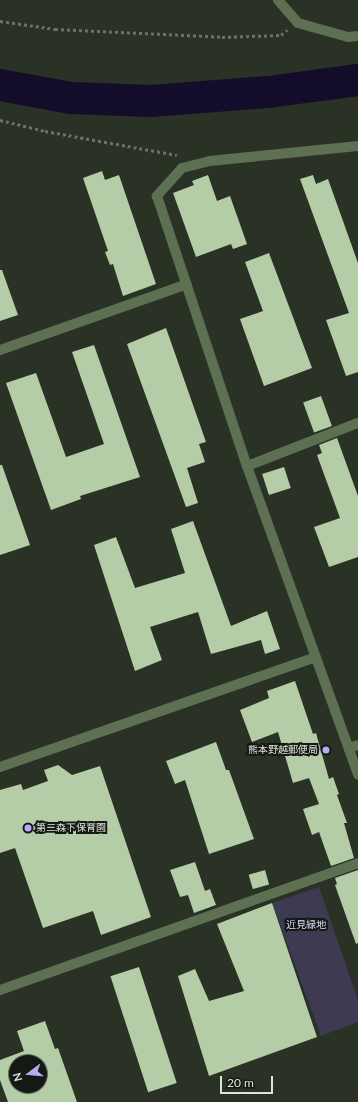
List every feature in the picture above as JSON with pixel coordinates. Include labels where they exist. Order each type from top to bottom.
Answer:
[{"type":"street","points":[[278,0],[298,23],[348,37],[358,36]]},
{"type":"street","points":[[358,146],[210,161],[182,168],[157,196],[188,284],[247,466],[315,656],[353,747],[358,775]]},
{"type":"street","points":[[0,350],[188,284]]},
{"type":"street","points":[[247,466],[358,423]]},
{"type":"street","points":[[0,767],[315,656]]},
{"type":"street","points":[[0,990],[358,863]]},
{"type":"path","points":[[0,21],[55,29],[222,36],[281,35],[298,23]]},
{"type":"path","points":[[0,120],[45,131],[180,156]]},
{"type":"green space","name":"近見緑地","points":[[319,887],[358,1000],[358,1022],[321,1036],[272,903]]},
{"type":"building","points":[[102,171],[105,180],[119,175],[156,284],[123,296],[113,264],[110,265],[105,252],[108,251],[83,178]]},
{"type":"building","points":[[208,175],[217,201],[230,196],[247,244],[233,249],[231,244],[196,257],[173,193],[194,185],[192,181]]},
{"type":"building","points":[[313,175],[316,184],[328,179],[358,263],[358,372],[346,376],[326,320],[349,313],[300,179]]},
{"type":"building","points":[[269,253],[312,368],[264,386],[240,319],[263,311],[245,262]]},
{"type":"building","points":[[0,270],[2,270],[18,315],[0,321]]},
{"type":"building","points":[[166,328],[206,442],[199,444],[205,462],[187,468],[198,503],[186,507],[127,344]]},
{"type":"building","points":[[94,345],[140,477],[80,496],[81,499],[51,510],[6,383],[36,373],[66,457],[104,444],[72,352]]},
{"type":"building","points":[[321,396],[332,426],[314,433],[303,402]]},
{"type":"building","points":[[337,438],[358,496],[358,557],[329,567],[314,527],[340,518],[317,455],[322,453],[319,445]]},
{"type":"building","points":[[0,465],[2,465],[30,545],[0,555]]},
{"type":"building","points":[[284,467],[291,488],[269,495],[262,474]]},
{"type":"building","points":[[193,521],[231,626],[267,611],[280,649],[265,654],[261,640],[211,654],[198,612],[150,627],[162,660],[135,671],[94,545],[116,537],[135,588],[185,573],[171,529]]},
{"type":"building","points":[[295,681],[313,734],[316,733],[329,779],[333,777],[339,794],[337,795],[347,823],[344,823],[354,858],[331,866],[319,832],[312,835],[303,809],[319,804],[309,778],[293,783],[278,732],[252,742],[240,710],[269,698],[267,691]]},
{"type":"building","points":[[216,742],[226,770],[229,770],[254,839],[209,854],[185,780],[175,784],[166,761]]},
{"type":"building","points":[[58,765],[72,775],[100,766],[151,917],[101,935],[93,911],[43,928],[15,848],[0,853],[0,790],[21,784],[23,790],[48,781],[44,770]]},
{"type":"building","points":[[195,862],[205,891],[210,889],[216,905],[194,913],[188,895],[180,897],[170,870]]},
{"type":"building","points":[[265,870],[269,884],[253,889],[249,875]]},
{"type":"building","points":[[358,870],[358,943],[356,944],[335,885],[337,884],[335,878]]},
{"type":"building","points":[[272,903],[317,1037],[209,1076],[178,976],[195,969],[209,1001],[244,991],[217,924]]},
{"type":"building","points":[[139,967],[177,1083],[148,1092],[110,976]]},
{"type":"building","points":[[45,1021],[55,1049],[58,1048],[77,1102],[8,1102],[0,1080],[0,1060],[8,1057],[8,1094],[48,1094],[48,1054],[16,1054],[24,1051],[17,1031]]},
{"type":"waterway","points":[[0,85],[71,98],[151,101],[268,92],[358,80]]},
{"type":"place","name":"熊本野越郵便局","points":[[326,750]]},
{"type":"place","name":"第二森下保育園","points":[[28,828]]}]
